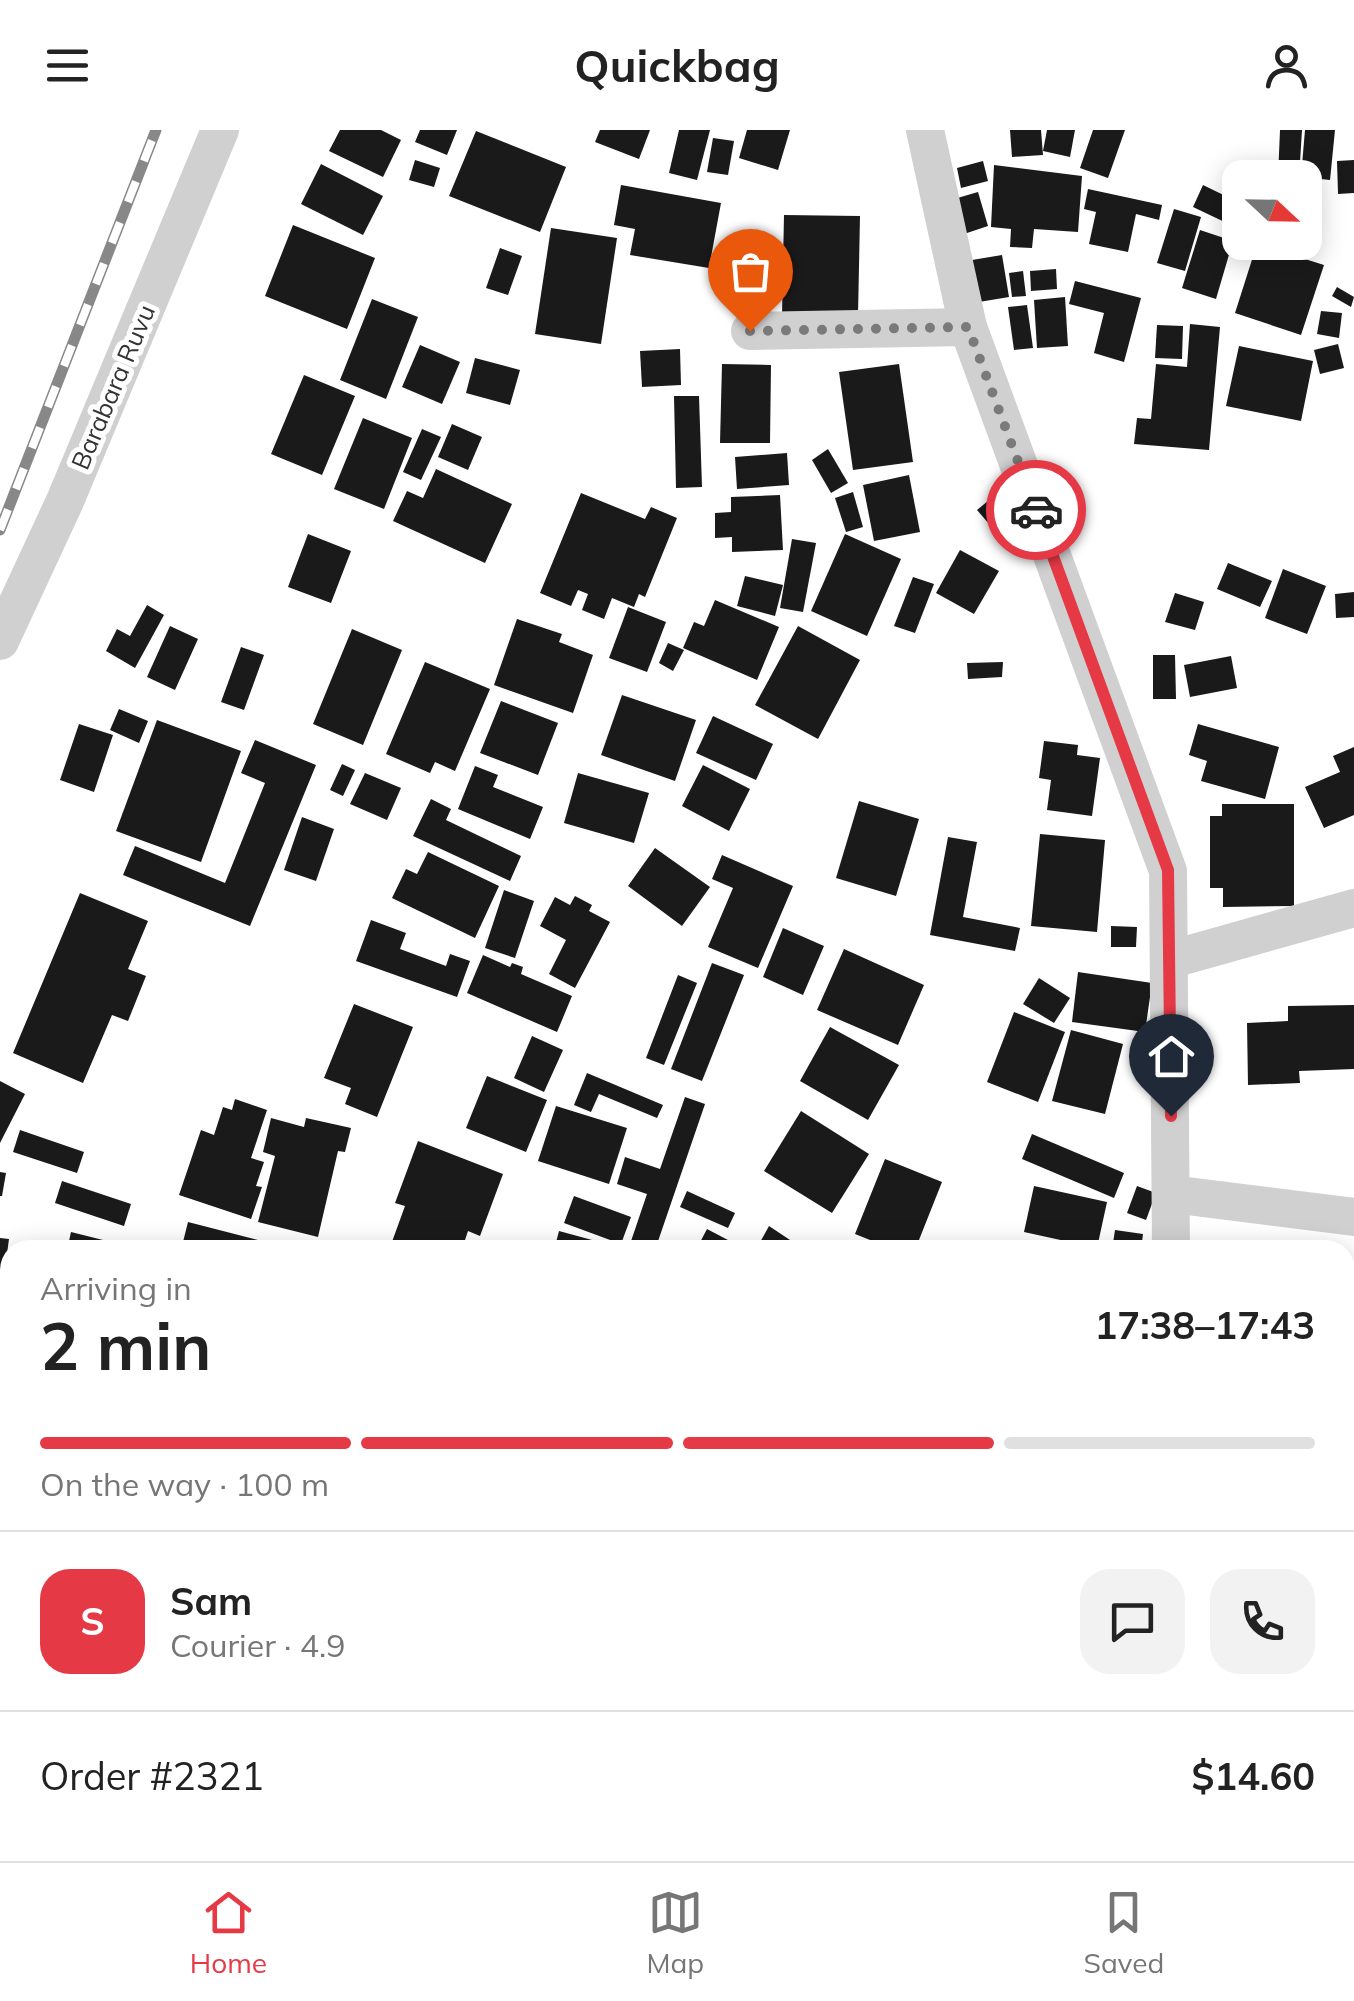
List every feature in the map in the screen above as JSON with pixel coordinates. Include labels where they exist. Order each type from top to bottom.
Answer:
[{"type":"street","name":"Barabara Ruvu","points":[[0,641],[65,501],[220,130]]},
{"type":"street","points":[[925,130],[968,327],[1168,870],[1172,1240]]},
{"type":"street","points":[[750,331],[968,327]]},
{"type":"street","points":[[1169,960],[1354,908]]},
{"type":"street","points":[[1172,1194],[1354,1217]]},
{"type":"building","points":[[340,130],[381,130],[401,140],[383,177],[329,151]]},
{"type":"building","points":[[420,130],[457,130],[447,155],[415,142]]},
{"type":"building","points":[[600,130],[650,130],[639,159],[595,142]]},
{"type":"building","points":[[679,130],[710,130],[697,180],[669,173]]},
{"type":"building","points":[[747,130],[790,130],[778,170],[739,158]]},
{"type":"building","points":[[1010,130],[1041,130],[1043,155],[1012,157]]},
{"type":"building","points":[[1047,130],[1075,130],[1070,157],[1043,151]]},
{"type":"building","points":[[1093,130],[1125,130],[1108,178],[1080,168]]},
{"type":"building","points":[[1280,130],[1302,130],[1300,160],[1279,160]]},
{"type":"building","points":[[1305,130],[1335,130],[1330,180],[1322,179],[1322,160],[1302,160]]},
{"type":"building","points":[[476,131],[566,167],[540,232],[449,196]]},
{"type":"building","points":[[713,138],[734,141],[728,175],[707,172]]},
{"type":"building","points":[[415,160],[440,168],[434,187],[409,180]]},
{"type":"building","points":[[1354,160],[1354,193],[1338,194],[1337,161]]},
{"type":"building","points":[[983,161],[988,181],[961,188],[957,168]]},
{"type":"building","points":[[321,164],[383,196],[363,235],[301,204]]},
{"type":"building","points":[[994,165],[1082,176],[1078,232],[1034,229],[1032,248],[1010,247],[1011,229],[991,227]]},
{"type":"building","points":[[621,185],[721,203],[709,268],[630,255],[635,229],[614,225]]},
{"type":"building","points":[[1203,185],[1222,194],[1222,221],[1193,207]]},
{"type":"building","points":[[1088,189],[1162,205],[1159,220],[1136,214],[1128,252],[1089,244],[1096,212],[1084,209]]},
{"type":"building","points":[[978,192],[988,226],[964,234],[954,199]]},
{"type":"building","points":[[1174,209],[1201,217],[1185,271],[1157,263]]},
{"type":"building","points":[[784,215],[860,216],[858,316],[782,315]]},
{"type":"building","points":[[293,225],[375,258],[347,329],[265,296]]},
{"type":"building","points":[[551,228],[617,238],[601,344],[535,334]]},
{"type":"building","points":[[1200,230],[1222,237],[1222,260],[1227,260],[1216,299],[1182,288]]},
{"type":"building","points":[[500,248],[522,256],[508,295],[486,288]]},
{"type":"building","points":[[1002,255],[1009,297],[979,302],[972,260]]},
{"type":"building","points":[[1252,260],[1308,260],[1324,265],[1301,335],[1235,313]]},
{"type":"building","points":[[1056,269],[1057,289],[1031,291],[1030,271]]},
{"type":"building","points":[[1023,271],[1026,296],[1012,297],[1009,273]]},
{"type":"building","points":[[1075,281],[1141,298],[1124,362],[1094,353],[1104,313],[1069,304]]},
{"type":"building","points":[[1337,287],[1354,297],[1351,307],[1332,296]]},
{"type":"building","points":[[1065,297],[1068,346],[1037,348],[1034,300]]},
{"type":"building","points":[[372,299],[418,317],[386,399],[340,380]]},
{"type":"building","points":[[1027,305],[1033,348],[1014,350],[1008,307]]},
{"type":"building","points":[[1321,311],[1342,313],[1339,338],[1317,334]]},
{"type":"building","points":[[1190,324],[1220,327],[1209,450],[1134,444],[1137,418],[1151,419],[1156,364],[1187,367]]},
{"type":"building","points":[[1157,325],[1183,326],[1182,359],[1155,358]]},
{"type":"building","points":[[1338,344],[1344,368],[1320,374],[1314,350]]},
{"type":"building","points":[[420,345],[460,362],[442,404],[402,387]]},
{"type":"building","points":[[1239,346],[1313,361],[1301,421],[1226,406]]},
{"type":"building","points":[[680,349],[681,385],[642,387],[640,351]]},
{"type":"building","points":[[475,358],[520,370],[510,405],[466,393]]},
{"type":"building","points":[[722,364],[771,365],[770,443],[720,443]]},
{"type":"building","points":[[899,364],[913,462],[853,470],[839,372]]},
{"type":"building","points":[[304,375],[355,396],[322,475],[271,454]]},
{"type":"building","points":[[674,396],[699,396],[702,487],[676,488]]},
{"type":"building","points":[[363,418],[412,438],[384,509],[334,489]]},
{"type":"building","points":[[452,424],[482,437],[468,470],[438,457]]},
{"type":"building","points":[[422,429],[441,437],[421,480],[403,472]]},
{"type":"building","points":[[828,449],[848,483],[831,493],[812,460]]},
{"type":"building","points":[[787,453],[789,485],[737,489],[735,457]]},
{"type":"building","points":[[436,469],[512,504],[485,563],[393,521],[407,491],[423,498]]},
{"type":"building","points":[[909,475],[920,532],[874,541],[863,485]]},
{"type":"building","points":[[853,492],[863,527],[846,532],[835,498]]},
{"type":"building","points":[[581,493],[645,519],[651,507],[677,518],[645,597],[639,594],[634,607],[612,598],[604,619],[582,610],[588,594],[578,590],[571,606],[540,593]]},
{"type":"building","points":[[780,495],[783,550],[732,552],[732,537],[715,538],[715,513],[731,512],[731,497]]},
{"type":"building","points":[[994,496],[1012,518],[996,532],[977,510]]},
{"type":"building","points":[[308,534],[351,551],[331,603],[288,587]]},
{"type":"building","points":[[845,534],[901,559],[867,636],[811,611]]},
{"type":"building","points":[[792,539],[816,543],[803,612],[780,608]]},
{"type":"building","points":[[960,550],[999,571],[974,614],[936,593]]},
{"type":"building","points":[[1228,563],[1272,581],[1260,607],[1217,589]]},
{"type":"building","points":[[1283,569],[1326,586],[1307,634],[1265,618]]},
{"type":"building","points":[[745,576],[783,585],[775,616],[737,606]]},
{"type":"building","points":[[913,577],[934,584],[915,633],[894,626]]},
{"type":"building","points":[[1354,592],[1354,617],[1336,618],[1335,594]]},
{"type":"building","points":[[1175,593],[1204,602],[1195,630],[1165,622]]},
{"type":"building","points":[[715,600],[779,627],[757,680],[683,648],[694,622],[704,626]]},
{"type":"building","points":[[147,605],[164,615],[135,668],[106,651],[117,629],[130,636]]},
{"type":"building","points":[[628,607],[666,622],[647,672],[609,658]]},
{"type":"building","points":[[517,619],[562,634],[559,642],[593,655],[573,713],[494,685]]},
{"type":"building","points":[[170,626],[198,639],[175,690],[147,677]]},
{"type":"building","points":[[798,626],[860,660],[818,739],[755,705]]},
{"type":"building","points":[[352,629],[402,650],[363,745],[313,724]]},
{"type":"building","points":[[668,643],[684,650],[673,671],[659,663]]},
{"type":"building","points":[[241,647],[264,655],[244,710],[221,702]]},
{"type":"building","points":[[1153,655],[1175,655],[1176,699],[1153,699]]},
{"type":"building","points":[[1231,656],[1237,688],[1190,697],[1184,665]]},
{"type":"building","points":[[425,662],[490,689],[455,771],[435,762],[430,773],[386,754]]},
{"type":"building","points":[[1003,662],[1002,677],[968,679],[967,663]]},
{"type":"building","points":[[622,695],[696,720],[675,781],[601,755]]},
{"type":"building","points":[[501,701],[558,723],[538,775],[480,753]]},
{"type":"building","points":[[119,709],[148,721],[139,743],[110,730]]},
{"type":"building","points":[[713,716],[773,744],[756,780],[696,753]]},
{"type":"building","points":[[157,720],[241,751],[201,862],[116,831]]},
{"type":"building","points":[[79,724],[113,735],[94,792],[60,780]]},
{"type":"building","points":[[1198,724],[1279,747],[1265,799],[1201,781],[1207,761],[1189,755]]},
{"type":"building","points":[[255,740],[316,765],[250,926],[123,875],[135,846],[225,883],[265,783],[241,773]]},
{"type":"building","points":[[1044,741],[1078,745],[1077,755],[1100,758],[1092,816],[1047,810],[1051,780],[1039,778]]},
{"type":"building","points":[[1354,747],[1354,815],[1324,828],[1305,787],[1340,772],[1333,756]]},
{"type":"building","points":[[342,764],[355,770],[343,796],[330,790]]},
{"type":"building","points":[[703,765],[750,789],[729,831],[682,806]]},
{"type":"building","points":[[475,766],[498,775],[493,787],[543,807],[530,839],[458,809]]},
{"type":"building","points":[[365,773],[401,788],[387,820],[350,804]]},
{"type":"building","points":[[578,773],[649,793],[634,843],[564,823]]},
{"type":"building","points":[[431,799],[451,809],[446,820],[521,856],[510,881],[413,836]]},
{"type":"building","points":[[859,801],[919,819],[896,896],[836,878]]},
{"type":"building","points":[[1222,804],[1294,804],[1294,906],[1223,907],[1223,888],[1210,888],[1210,816],[1222,816]]},
{"type":"building","points":[[302,817],[334,829],[316,881],[284,870]]},
{"type":"building","points":[[1040,834],[1105,840],[1097,932],[1031,926]]},
{"type":"building","points":[[948,837],[977,842],[963,917],[1020,928],[1015,951],[930,935]]},
{"type":"building","points":[[655,848],[710,887],[682,926],[628,886]]},
{"type":"building","points":[[428,852],[499,886],[475,938],[392,898],[406,869],[417,874]]},
{"type":"building","points":[[722,855],[793,886],[758,968],[708,947],[733,888],[712,879]]},
{"type":"building","points":[[504,890],[534,901],[515,958],[485,948]]},
{"type":"building","points":[[80,893],[148,921],[128,969],[146,976],[128,1021],[112,1015],[83,1083],[13,1053]]},
{"type":"building","points":[[575,896],[592,905],[589,911],[610,922],[575,988],[549,974],[566,940],[540,926],[555,897],[570,905]]},
{"type":"building","points":[[371,920],[406,933],[400,949],[446,966],[450,954],[470,961],[457,997],[356,961]]},
{"type":"building","points":[[1111,926],[1137,927],[1136,947],[1111,947]]},
{"type":"building","points":[[783,928],[824,946],[803,995],[763,977]]},
{"type":"building","points":[[844,949],[924,985],[898,1045],[817,1010]]},
{"type":"building","points":[[483,955],[510,967],[512,963],[523,967],[521,974],[572,996],[557,1032],[467,993]]},
{"type":"building","points":[[712,963],[744,975],[702,1081],[671,1069]]},
{"type":"building","points":[[1078,972],[1152,983],[1145,1032],[1072,1022]]},
{"type":"building","points":[[678,975],[697,983],[664,1065],[646,1058]]},
{"type":"building","points":[[1039,978],[1070,998],[1054,1023],[1023,1004]]},
{"type":"building","points":[[354,1004],[413,1027],[377,1117],[345,1104],[351,1088],[324,1078]]},
{"type":"building","points":[[1354,1005],[1354,1069],[1299,1071],[1300,1083],[1248,1085],[1247,1023],[1288,1021],[1288,1006]]},
{"type":"building","points":[[1014,1012],[1065,1032],[1038,1102],[987,1082]]},
{"type":"building","points":[[830,1027],[899,1065],[868,1120],[800,1081]]},
{"type":"building","points":[[1071,1030],[1123,1044],[1105,1114],[1052,1101]]},
{"type":"building","points":[[532,1036],[563,1050],[544,1092],[514,1078]]},
{"type":"building","points":[[587,1073],[663,1105],[657,1118],[599,1094],[591,1112],[574,1105]]},
{"type":"building","points":[[487,1076],[547,1100],[526,1152],[466,1128]]},
{"type":"building","points":[[0,1081],[25,1094],[0,1143]]},
{"type":"building","points":[[685,1097],[705,1104],[658,1240],[631,1240],[647,1194],[617,1184],[625,1157],[660,1169]]},
{"type":"building","points":[[235,1099],[267,1110],[251,1158],[264,1162],[256,1186],[262,1187],[251,1219],[179,1195],[201,1130],[214,1135],[223,1107],[232,1110]]},
{"type":"building","points":[[556,1106],[627,1128],[609,1184],[538,1161]]},
{"type":"building","points":[[801,1111],[869,1154],[832,1213],[764,1171]]},
{"type":"building","points":[[271,1118],[304,1127],[306,1118],[351,1128],[345,1152],[338,1151],[318,1237],[258,1222],[275,1156],[263,1152]]},
{"type":"building","points":[[20,1130],[84,1152],[77,1173],[13,1152]]},
{"type":"building","points":[[1032,1134],[1124,1173],[1114,1198],[1022,1159]]},
{"type":"building","points":[[418,1141],[503,1174],[480,1236],[468,1231],[465,1240],[393,1240],[405,1206],[395,1203]]},
{"type":"building","points":[[885,1159],[942,1182],[919,1240],[870,1240],[855,1234]]},
{"type":"building","points":[[0,1172],[6,1173],[2,1196],[0,1196]]},
{"type":"building","points":[[62,1181],[131,1204],[124,1226],[55,1203]]},
{"type":"building","points":[[1034,1186],[1107,1202],[1099,1240],[1060,1240],[1024,1232]]},
{"type":"building","points":[[1137,1186],[1156,1193],[1146,1220],[1127,1213]]},
{"type":"building","points":[[687,1191],[735,1213],[728,1228],[680,1207]]},
{"type":"building","points":[[574,1196],[631,1217],[622,1240],[610,1240],[564,1223]]},
{"type":"building","points":[[188,1222],[258,1240],[184,1240]]},
{"type":"building","points":[[769,1226],[790,1240],[761,1240]]},
{"type":"building","points":[[707,1229],[728,1240],[701,1240]]},
{"type":"building","points":[[1115,1230],[1143,1234],[1142,1240],[1114,1240]]},
{"type":"building","points":[[559,1231],[592,1240],[557,1240]]},
{"type":"building","points":[[71,1232],[103,1240],[69,1240]]},
{"type":"railway","points":[[0,530],[156,130]]},
{"type":"way so far","points":[[750,331],[968,327],[1036,510]]},
{"type":"route","points":[[1036,510],[1168,870],[1171,1116]]}]
